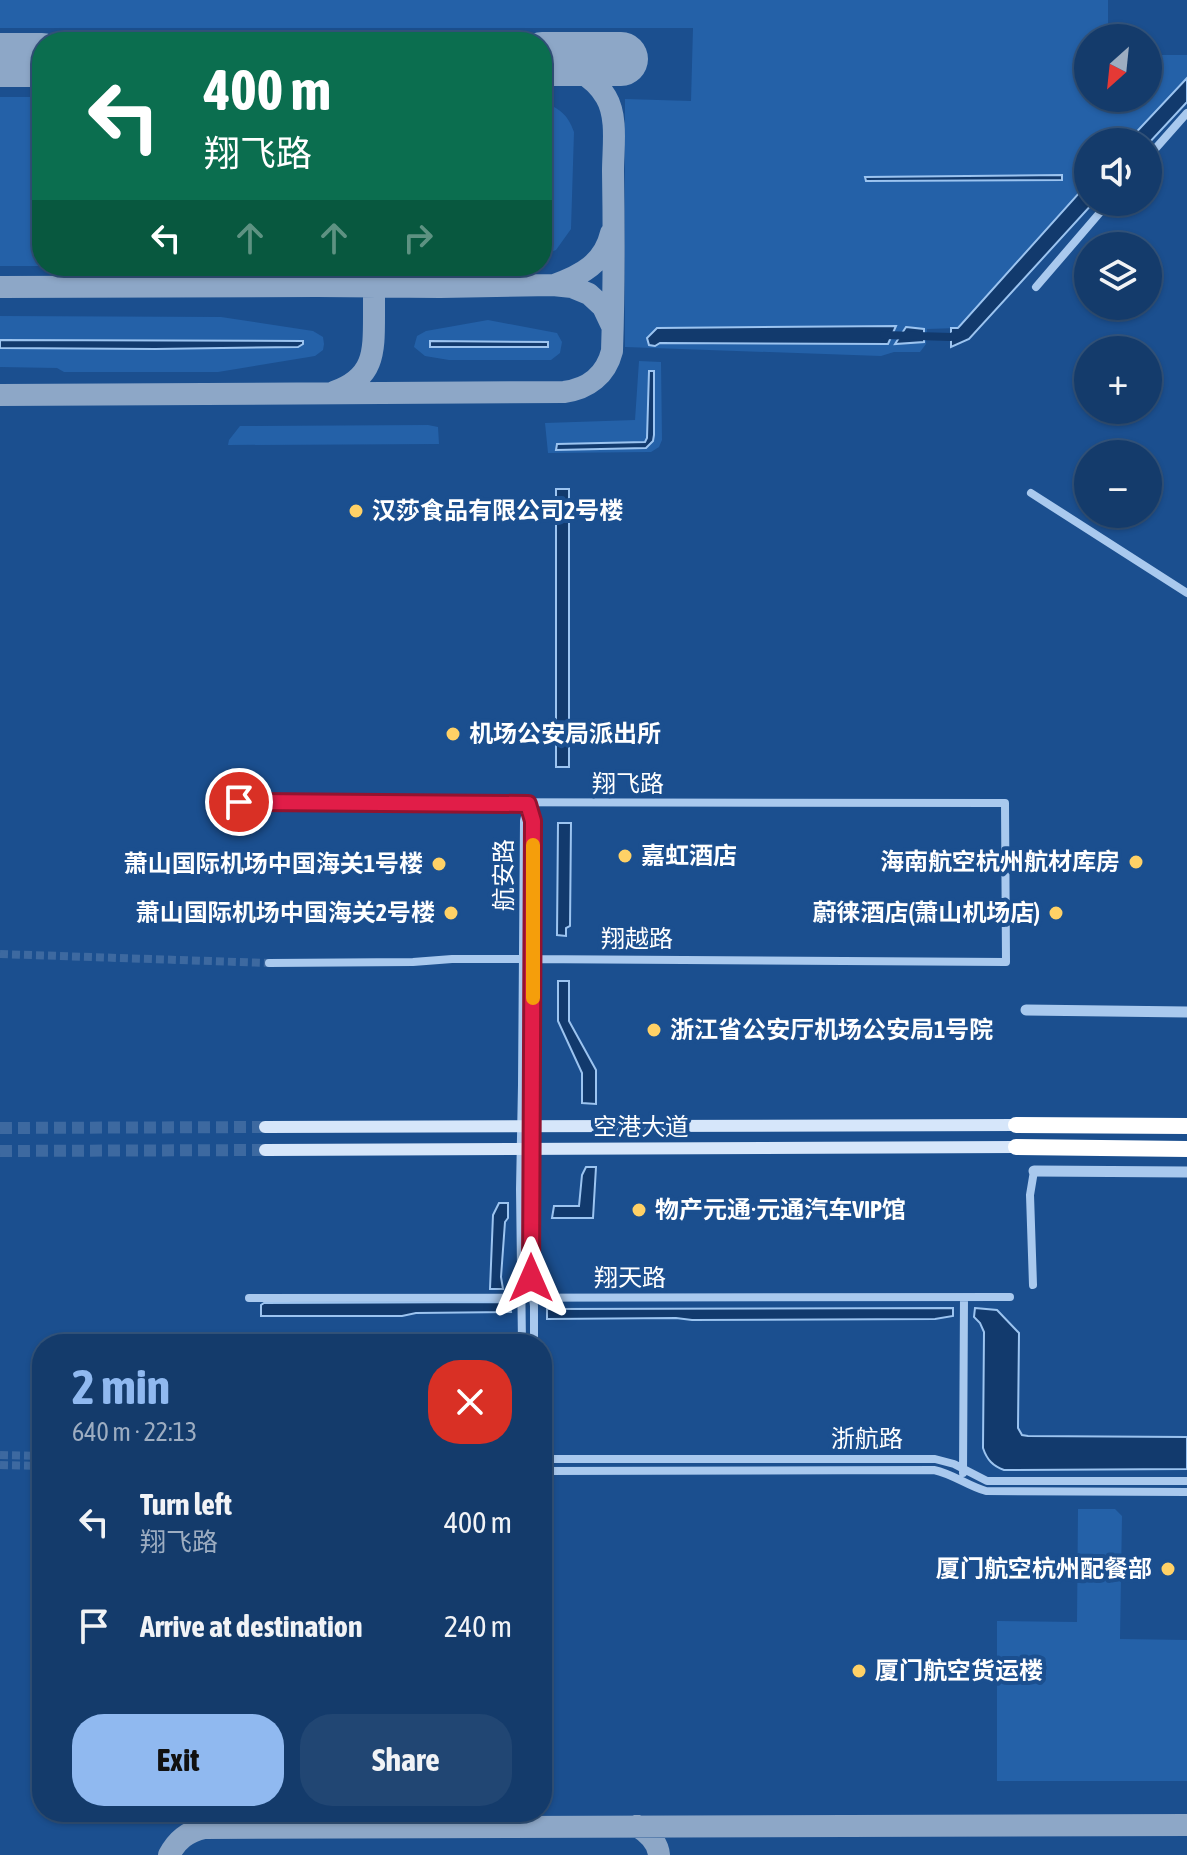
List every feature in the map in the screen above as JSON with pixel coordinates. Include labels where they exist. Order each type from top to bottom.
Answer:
[{"type":"highway","points":[[1016,1125],[1187,1126]]},
{"type":"highway","points":[[1016,1147],[1187,1149]]},
{"type":"main road","name":"空港大道","points":[[265,1127],[1016,1125]]},
{"type":"main road","name":"空港大道","points":[[265,1150],[1016,1147]]},
{"type":"street","points":[[1162,141],[1187,113]]},
{"type":"street","points":[[1036,287],[1097,216]]},
{"type":"street","points":[[1031,493],[1187,593]]},
{"type":"street","name":"翔飞路","points":[[239,802],[1005,803],[1006,962]]},
{"type":"street","name":"航安路","points":[[522,1334],[528,959],[524,821],[528,804]]},
{"type":"street","name":"翔越路","points":[[269,963],[452,959],[1006,962]]},
{"type":"street","points":[[1026,1010],[1187,1012]]},
{"type":"street","name":"航安路","points":[[526,1149],[534,1334]]},
{"type":"street","points":[[1033,1285],[1030,1195],[1034,1171],[1187,1172]]},
{"type":"street","name":"翔天路","points":[[249,1298],[1010,1297]]},
{"type":"street","points":[[963,1482],[964,1298]]},
{"type":"street","name":"浙航路","points":[[552,1459],[935,1459],[963,1468],[987,1481],[1187,1481]]},
{"type":"street","name":"浙航路","points":[[552,1471],[934,1470],[986,1491],[1187,1492]]},
{"type":"shaded area","points":[[0,0],[1108,0],[1108,24],[1074,24],[1074,112],[1155,112],[1140,128],[1074,128],[1074,199],[958,328],[927,329],[926,344],[920,352],[894,352],[881,356],[625,347],[625,99],[691,101],[693,28],[0,28]]},
{"type":"shaded area","points":[[1162,55],[1187,55],[1187,78],[1162,105]]},
{"type":"shaded area","points":[[1187,78],[1187,102],[1162,129],[1140,128],[1155,112],[1162,112],[1162,105]]},
{"type":"shaded area","points":[[0,97],[32,97],[32,266],[0,266]]},
{"type":"shaded area","points":[[552,106],[569,121],[574,132],[571,229],[552,252]]},
{"type":"shaded area","points":[[1062,175],[1062,180],[866,181],[865,177]]},
{"type":"shaded area","points":[[1074,199],[1074,216],[1081,216],[969,339],[951,347],[951,328],[958,328]]},
{"type":"shaded area","points":[[0,316],[221,317],[313,331],[323,337],[324,344],[323,350],[315,356],[218,372],[64,372],[57,368],[0,367]]},
{"type":"shaded area","points":[[488,320],[557,333],[562,342],[560,353],[551,360],[449,360],[425,356],[414,347],[417,336],[426,331]]},
{"type":"shaded area","points":[[896,326],[888,344],[660,343],[655,346],[649,345],[647,338],[657,328]]},
{"type":"shaded area","points":[[906,327],[924,329],[924,342],[895,344]]},
{"type":"shaded area","points":[[0,340],[303,341],[303,344],[298,347],[155,349],[0,348]]},
{"type":"shaded area","points":[[430,341],[548,342],[548,347],[430,347]]},
{"type":"shaded area","points":[[639,361],[661,362],[662,440],[659,447],[651,452],[548,453],[545,423],[635,420]]},
{"type":"shaded area","points":[[649,371],[654,371],[654,435],[646,448],[556,450],[557,444],[645,442]]},
{"type":"shaded area","points":[[240,426],[438,427],[439,444],[228,445]]},
{"type":"shaded area","points":[[556,489],[569,489],[569,767],[556,767]]},
{"type":"shaded area","points":[[558,823],[571,823],[570,926],[566,928],[566,936],[557,935]]},
{"type":"shaded area","points":[[558,981],[569,981],[569,1021],[596,1070],[596,1104],[582,1103],[582,1073],[558,1021]]},
{"type":"shaded area","points":[[586,1167],[596,1167],[593,1218],[552,1218],[554,1206],[579,1206],[582,1175]]},
{"type":"shaded area","points":[[499,1203],[508,1203],[501,1277],[503,1289],[490,1289],[493,1215]]},
{"type":"shaded area","points":[[505,1302],[510,1305],[511,1312],[261,1316],[261,1305],[264,1303]]},
{"type":"shaded area","points":[[953,1308],[953,1316],[935,1319],[547,1319],[547,1309]]},
{"type":"shaded area","points":[[975,1308],[997,1310],[1019,1333],[1018,1428],[1022,1435],[1187,1437],[1187,1469],[1004,1470],[994,1464],[983,1448],[984,1332],[974,1317]]},
{"type":"shaded area","points":[[1078,1509],[1115,1509],[1122,1516],[1120,1639],[1187,1640],[1187,1781],[997,1781],[997,1621],[1077,1622]]},
{"type":"waterway","points":[[884,335],[951,337],[961,332]]},
{"type":"taxiway","points":[[0,395],[564,392],[588,384],[601,374],[612,351],[613,123],[610,105],[601,89],[588,77],[552,61]]},
{"type":"taxiway","points":[[554,285],[574,277],[597,260],[611,233]]},
{"type":"taxiway","points":[[332,286],[343,276]]},
{"type":"taxiway","points":[[334,392],[357,379],[369,363],[373,342],[374,276]]},
{"type":"taxiway","points":[[408,276],[428,286]]},
{"type":"taxiway","points":[[0,287],[553,285],[572,287],[589,294],[603,307],[612,326]]},
{"type":"taxiway","points":[[169,1855],[183,1837],[204,1828],[1187,1825]]},
{"type":"taxiway","points":[[637,1826],[652,1838],[659,1855]]},
{"type":"runway","points":[[552,59],[621,59]]},
{"type":"runway","points":[[0,60],[32,60]]},
{"type":"tunnel","points":[[0,954],[269,963]]},
{"type":"tunnel","points":[[0,1128],[265,1127]]},
{"type":"tunnel","points":[[0,1151],[265,1150]]},
{"type":"tunnel","points":[[0,1455],[32,1456]]},
{"type":"tunnel","points":[[0,1465],[32,1466]]},
{"type":"slow traffic","points":[[533,845],[533,998]]},
{"type":"place","name":"汉莎食品有限公司2号楼","points":[[356,511]]},
{"type":"place","name":"机场公安局派出所","points":[[453,734]]},
{"type":"place","name":"嘉虹酒店","points":[[625,856]]},
{"type":"place","name":"海南航空杭州航材库房","points":[[1136,862]]},
{"type":"place","name":"萧山国际机场中国海关1号楼","points":[[439,864]]},
{"type":"place","name":"萧山国际机场中国海关2号楼","points":[[451,913]]},
{"type":"place","name":"蔚徕酒店(萧山机场店)","points":[[1056,913]]},
{"type":"place","name":"浙江省公安厅机场公安局1号院","points":[[654,1030]]},
{"type":"place","name":"物产元通·元通汽车VIP馆","points":[[639,1210]]},
{"type":"place","name":"厦门航空杭州配餐部","points":[[1168,1569]]},
{"type":"place","name":"厦门航空货运楼","points":[[859,1671]]},
{"type":"route","points":[[239,802],[528,804],[533,821],[531,1278]]}]
